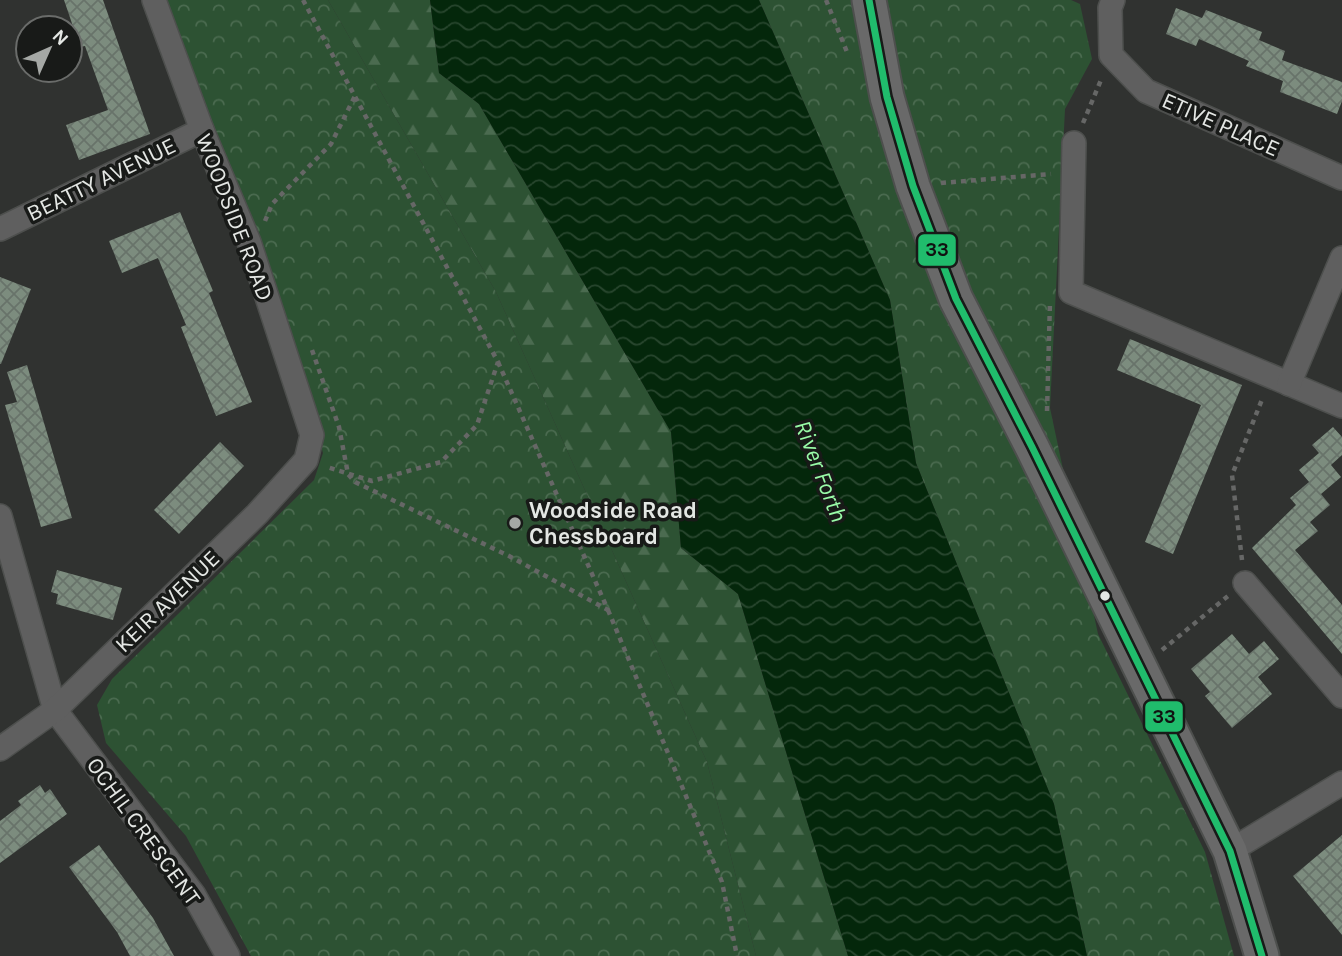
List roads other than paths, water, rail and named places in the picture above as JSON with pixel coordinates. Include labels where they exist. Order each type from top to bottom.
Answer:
[{"type":"main road","points":[[869,0],[887,97],[915,191],[956,299],[1230,851],[1262,956]]},
{"type":"street","name":"WOODSIDE ROAD","points":[[154,0],[202,130],[249,242],[312,435]]},
{"type":"street","name":"ETIVE PLACE","points":[[1113,0],[1110,8],[1111,55],[1146,91],[1342,178]]},
{"type":"street","name":"BEATTY AVENUE","points":[[0,229],[202,130]]},
{"type":"street","points":[[1074,143],[1063,175],[1071,292],[1342,406]]},
{"type":"street","points":[[1280,380],[1342,258]]},
{"type":"street","name":"KEIR AVENUE","points":[[0,749],[55,710],[257,514],[306,460],[312,435]]},
{"type":"street","points":[[0,516],[55,710]]},
{"type":"street","points":[[1245,583],[1342,696]]},
{"type":"street","name":"OCHIL CRESCENT","points":[[55,710],[194,895],[228,956]]},
{"type":"street","points":[[1230,851],[1342,782]]},
{"type":"water","name":"River Forth","points":[[430,0],[759,0],[890,300],[916,463],[1054,804],[1087,956],[848,956],[738,594],[681,548],[671,432],[479,104],[439,73]]},
{"type":"place","name":"Woodside Road Chessboard","points":[[515,523]]}]
